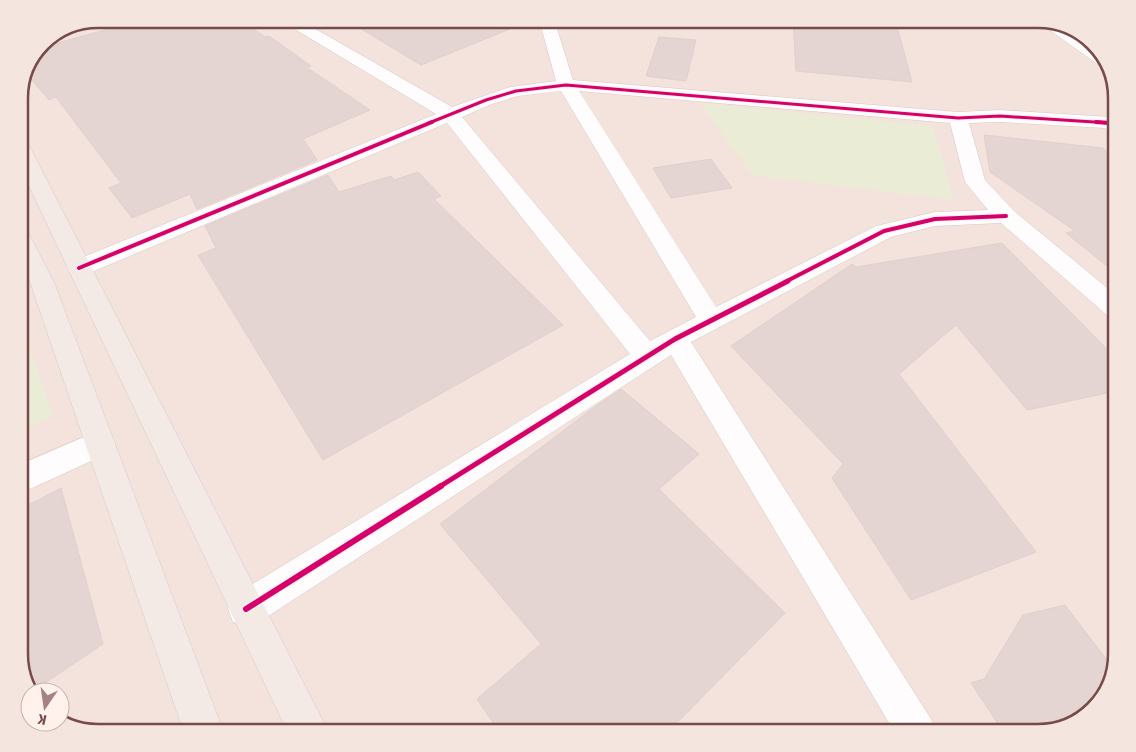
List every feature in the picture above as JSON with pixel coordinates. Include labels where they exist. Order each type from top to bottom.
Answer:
[{"type":"main road","points":[[28,163],[246,609],[304,724]]},
{"type":"main road","points":[[28,253],[42,282],[201,724]]},
{"type":"street","points":[[303,28],[450,114],[647,356]]},
{"type":"street","points":[[550,28],[566,85],[711,320]]},
{"type":"street","points":[[1062,32],[1091,52]]},
{"type":"street","points":[[79,268],[450,114],[516,91],[566,85],[958,118],[1000,116],[1108,124]]},
{"type":"street","points":[[958,118],[975,182],[1006,216],[1108,302]]},
{"type":"street","points":[[246,609],[647,356],[711,320],[884,231],[935,219],[1006,216]]},
{"type":"street","points":[[675,339],[911,724]]},
{"type":"street","points":[[28,476],[100,443]]},
{"type":"shaded area","points":[[97,28],[1048,28],[1078,39],[1097,58],[1108,88],[1108,664],[1097,694],[1078,713],[1048,724],[88,724],[70,719],[70,682],[33,682],[28,659],[28,93],[30,79],[39,58],[58,39],[84,29]]},
{"type":"green space","points":[[700,103],[933,126],[954,200],[753,176]]},
{"type":"green space","points":[[28,340],[53,416],[28,428]]},
{"type":"building","points":[[113,28],[252,28],[265,37],[269,36],[311,66],[306,67],[370,110],[303,139],[317,160],[197,209],[190,194],[132,218],[109,188],[121,183],[56,97],[49,100],[30,78],[39,58],[52,45]]},
{"type":"building","points":[[360,28],[512,28],[421,65]]},
{"type":"building","points":[[794,28],[897,28],[912,82],[796,71]]},
{"type":"building","points":[[659,37],[696,40],[686,81],[646,76]]},
{"type":"building","points":[[984,135],[1103,148],[1108,154],[1108,267],[1066,233],[1075,231],[990,172]]},
{"type":"building","points":[[711,159],[732,188],[671,198],[653,168]]},
{"type":"building","points":[[418,172],[441,196],[434,199],[563,325],[323,460],[198,255],[216,248],[205,226],[328,175],[339,192],[391,176],[394,180]]},
{"type":"building","points":[[1002,243],[1108,350],[1108,393],[1027,410],[956,325],[899,374],[1036,552],[911,600],[832,478],[843,464],[731,346],[852,264],[856,267]]},
{"type":"building","points":[[621,389],[699,454],[659,489],[785,613],[676,724],[494,724],[477,699],[541,644],[440,524],[593,408]]},
{"type":"building","points":[[61,488],[103,644],[46,682],[33,682],[28,659],[28,505]]},
{"type":"building","points":[[1065,605],[1108,661],[1106,673],[1097,694],[1078,713],[1048,724],[998,724],[971,683],[984,679],[1023,615]]},
{"type":"cycle path","points":[[79,268],[486,100],[516,91],[566,85],[958,118],[1000,116],[1108,123]]},
{"type":"cycle path","points":[[246,609],[675,339],[884,231],[935,219],[1006,216]]}]
